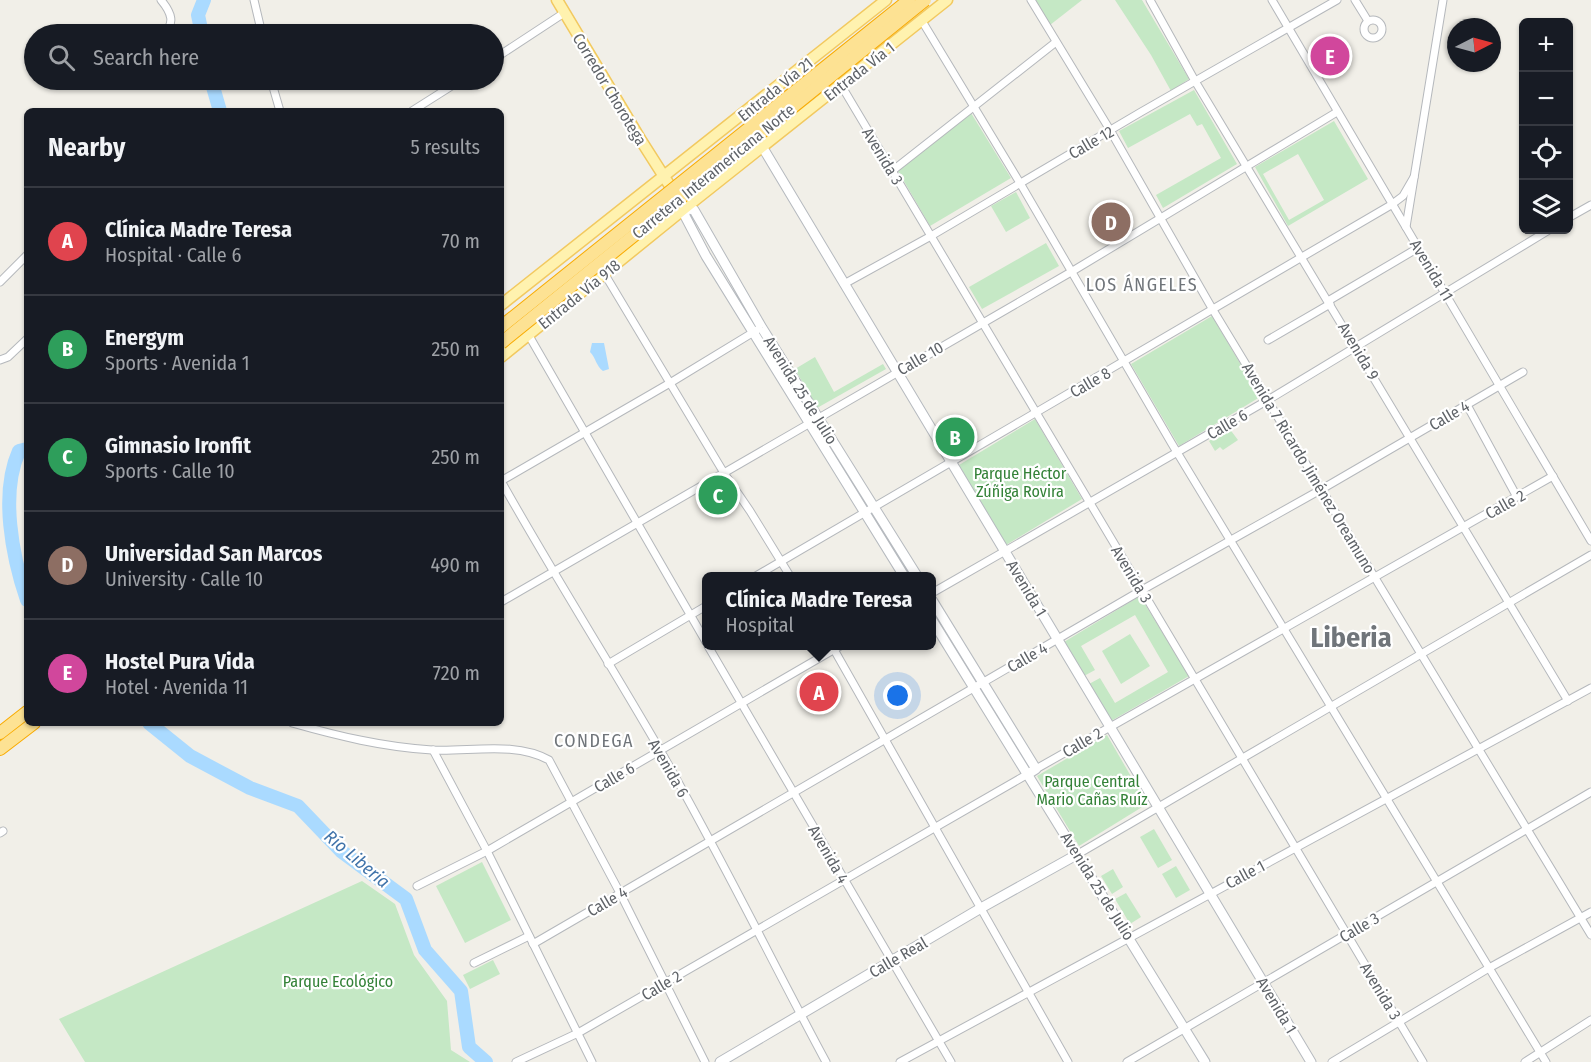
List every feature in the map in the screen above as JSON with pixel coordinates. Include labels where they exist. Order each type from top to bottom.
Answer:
[{"type":"highway","name":"Carretera Interamericana Norte","points":[[504,325],[909,0]]},
{"type":"highway","name":"Carretera Interamericana Norte","points":[[504,341],[925,0]]},
{"type":"highway","points":[[0,733],[24,714]]},
{"type":"highway","points":[[0,749],[30,726]]},
{"type":"main road","name":"Corredor Chorotega","points":[[557,0],[663,177]]},
{"type":"main road","name":"Entrada Vía 21","points":[[663,177],[886,0]]},
{"type":"main road","name":"Entrada Vía 1","points":[[685,208],[947,0]]},
{"type":"main road","name":"Avenida 25 de Julio","points":[[663,177],[685,208]]},
{"type":"main road","points":[[504,304],[663,177]]},
{"type":"main road","name":"Entrada Vía 918","points":[[504,354],[685,208]]},
{"type":"street","points":[[161,0],[169,10],[171,24]]},
{"type":"street","points":[[254,0],[260,24]]},
{"type":"street","name":"Avenida 7 Ricardo Jiménez Oreamuno","points":[[1031,0],[1110,130],[1213,310],[1591,934]]},
{"type":"street","name":"Avenida 9","points":[[1150,0],[1195,81],[1568,700]]},
{"type":"street","name":"Avenida 11","points":[[1272,0],[1591,541]]},
{"type":"street","name":"Calle 12","points":[[844,284],[931,236],[1337,0]]},
{"type":"street","points":[[1355,0],[1368,21]]},
{"type":"street","points":[[1406,227],[1443,0]]},
{"type":"street","points":[[504,52],[564,13]]},
{"type":"street","points":[[922,21],[1230,539],[1546,1062]]},
{"type":"street","points":[[892,171],[1056,42]]},
{"type":"street","name":"Avenida 3","points":[[841,85],[1423,1062]]},
{"type":"street","points":[[274,90],[279,108]]},
{"type":"street","points":[[417,108],[445,90]]},
{"type":"street","name":"Calle 10","points":[[504,600],[1071,272],[1337,112]]},
{"type":"street","name":"Avenida 1","points":[[743,115],[1311,1062]]},
{"type":"street","name":"Calle 8","points":[[763,572],[1391,205],[1402,196],[1414,177]]},
{"type":"street","points":[[1573,216],[1591,205]]},
{"type":"street","name":"Avenida 25 de Julio","points":[[902,572],[869,510],[818,418],[762,328],[694,210],[685,208],[685,216],[701,246],[808,423],[869,510],[914,572]]},
{"type":"street","name":"Calle 6","points":[[936,591],[1268,400],[1543,234]]},
{"type":"street","points":[[588,236],[606,262],[604,273],[724,473],[787,572]]},
{"type":"street","points":[[574,247],[595,272],[604,273]]},
{"type":"street","points":[[1268,340],[1418,248]]},
{"type":"street","points":[[0,282],[24,258]]},
{"type":"street","points":[[504,479],[762,328]]},
{"type":"street","name":"Avenida 4","points":[[528,334],[702,635]]},
{"type":"street","points":[[0,360],[8,357],[24,342]]},
{"type":"street","name":"Calle 4","points":[[533,944],[1230,539],[1322,489],[1523,372]]},
{"type":"street","points":[[1467,405],[1516,497]]},
{"type":"street","name":"Calle 2","points":[[516,1062],[578,1033],[1194,678],[1554,476]]},
{"type":"street","name":"Avenida 6","points":[[504,486],[552,572],[660,750],[758,930],[826,1062]]},
{"type":"street","points":[[1078,854],[1591,555]]},
{"type":"street","name":"Avenida 25 de Julio","points":[[936,607],[979,686],[1032,772],[1078,854],[1205,1062]]},
{"type":"street","points":[[608,664],[702,608]]},
{"type":"street","name":"Avenida 25 de Julio","points":[[936,626],[979,686]]},
{"type":"street","name":"Avenida 4","points":[[710,650],[951,1062]]},
{"type":"street","name":"Calle 6","points":[[417,886],[487,851],[830,650]]},
{"type":"street","points":[[837,650],[1068,1062]]},
{"type":"street","name":"Calle 1","points":[[900,1062],[1591,688]]},
{"type":"street","points":[[303,726],[382,745],[433,750],[501,749],[540,755],[549,760],[666,982],[705,1062]]},
{"type":"street","points":[[433,750],[487,851],[592,1062]]},
{"type":"street","name":"Calle 3","points":[[1127,1062],[1591,792]]},
{"type":"street","name":"Calle Real","points":[[720,1062],[981,908],[1078,854]]},
{"type":"street","points":[[1332,1062],[1489,968],[1591,912]]},
{"type":"street","points":[[474,963],[529,936]]},
{"type":"street","points":[[1525,1062],[1591,1020]]},
{"type":"green space","points":[[1035,0],[1082,0],[1050,25]]},
{"type":"green space","points":[[1115,0],[1142,0],[1189,79],[1171,91],[1151,55]]},
{"type":"green space","points":[[1194,90],[1237,164],[1163,208],[1156,195],[1221,158],[1202,124],[1197,126],[1190,114],[1128,148],[1119,131]]},
{"type":"green space","points":[[971,113],[1011,178],[930,226],[898,171]]},
{"type":"green space","points":[[1334,121],[1368,179],[1288,226],[1255,167]],"holes":[[[1298,154],[1324,200],[1289,220],[1263,174]]]},
{"type":"green space","points":[[1016,192],[1030,218],[1006,232],[991,206]]},
{"type":"green space","points":[[1046,243],[1059,266],[982,309],[969,287]]},
{"type":"green space","points":[[1212,316],[1260,397],[1179,446],[1131,364]]},
{"type":"green space","points":[[815,357],[834,392],[883,364],[886,369],[817,408],[795,369]]},
{"type":"green space","name":"Parque Héctor Zúñiga Rovira","points":[[1035,419],[1082,499],[1006,545],[959,465]]},
{"type":"green space","points":[[1229,428],[1238,440],[1223,450],[1220,447],[1215,451],[1209,441]]},
{"type":"green space","points":[[1140,596],[1189,676],[1111,721],[1089,684],[1100,678],[1115,703],[1168,672],[1135,615],[1081,646],[1095,670],[1084,676],[1064,642]]},
{"type":"green space","points":[[1130,634],[1150,666],[1121,684],[1102,651]]},
{"type":"green space","name":"Parque Central Mario Cañas Ruíz","points":[[1107,735],[1147,804],[1079,846],[1037,776]]},
{"type":"green space","points":[[1154,829],[1172,860],[1158,868],[1140,837]]},
{"type":"green space","points":[[482,862],[511,920],[465,943],[436,886]]},
{"type":"green space","points":[[1176,866],[1190,890],[1176,898],[1162,874]]},
{"type":"green space","points":[[1113,869],[1123,887],[1112,894],[1101,876]]},
{"type":"green space","name":"Parque Ecológico","points":[[362,881],[395,904],[414,955],[447,1001],[451,1050],[470,1062],[85,1062],[59,1019]]},
{"type":"green space","points":[[1126,893],[1141,917],[1130,924],[1115,899]]},
{"type":"green space","points":[[493,960],[500,974],[470,989],[463,975]]},
{"type":"water","points":[[592,343],[604,343],[609,369],[603,371],[599,367],[590,352]]},
{"type":"waterway","name":"Río Liberia","points":[[200,24],[198,15],[204,0]]},
{"type":"waterway","name":"Río Liberia","points":[[214,90],[219,108]]},
{"type":"waterway","name":"Río Liberia","points":[[24,450],[19,451],[13,468],[9,505],[13,545],[24,590]]},
{"type":"waterway","name":"Río Liberia","points":[[153,726],[190,756],[250,788],[298,806],[341,851],[406,899],[425,950],[461,991],[469,1047],[486,1062]]},
{"type":"place","name":"Hostel Pura Vida","points":[[1330,56]]},
{"type":"place","name":"Universidad San Marcos","points":[[1111,222]]},
{"type":"place","name":"Energym","points":[[955,437]]},
{"type":"place","name":"Gimnasio Ironfit","points":[[718,495]]},
{"type":"place","name":"Clínica Madre Teresa","points":[[819,692]]},
{"type":"district","name":"LOS ÁNGELES","points":[[1142,285]]},
{"type":"district","name":"Liberia","points":[[1351,637]]},
{"type":"district","name":"CONDEGA","points":[[594,741]]}]
